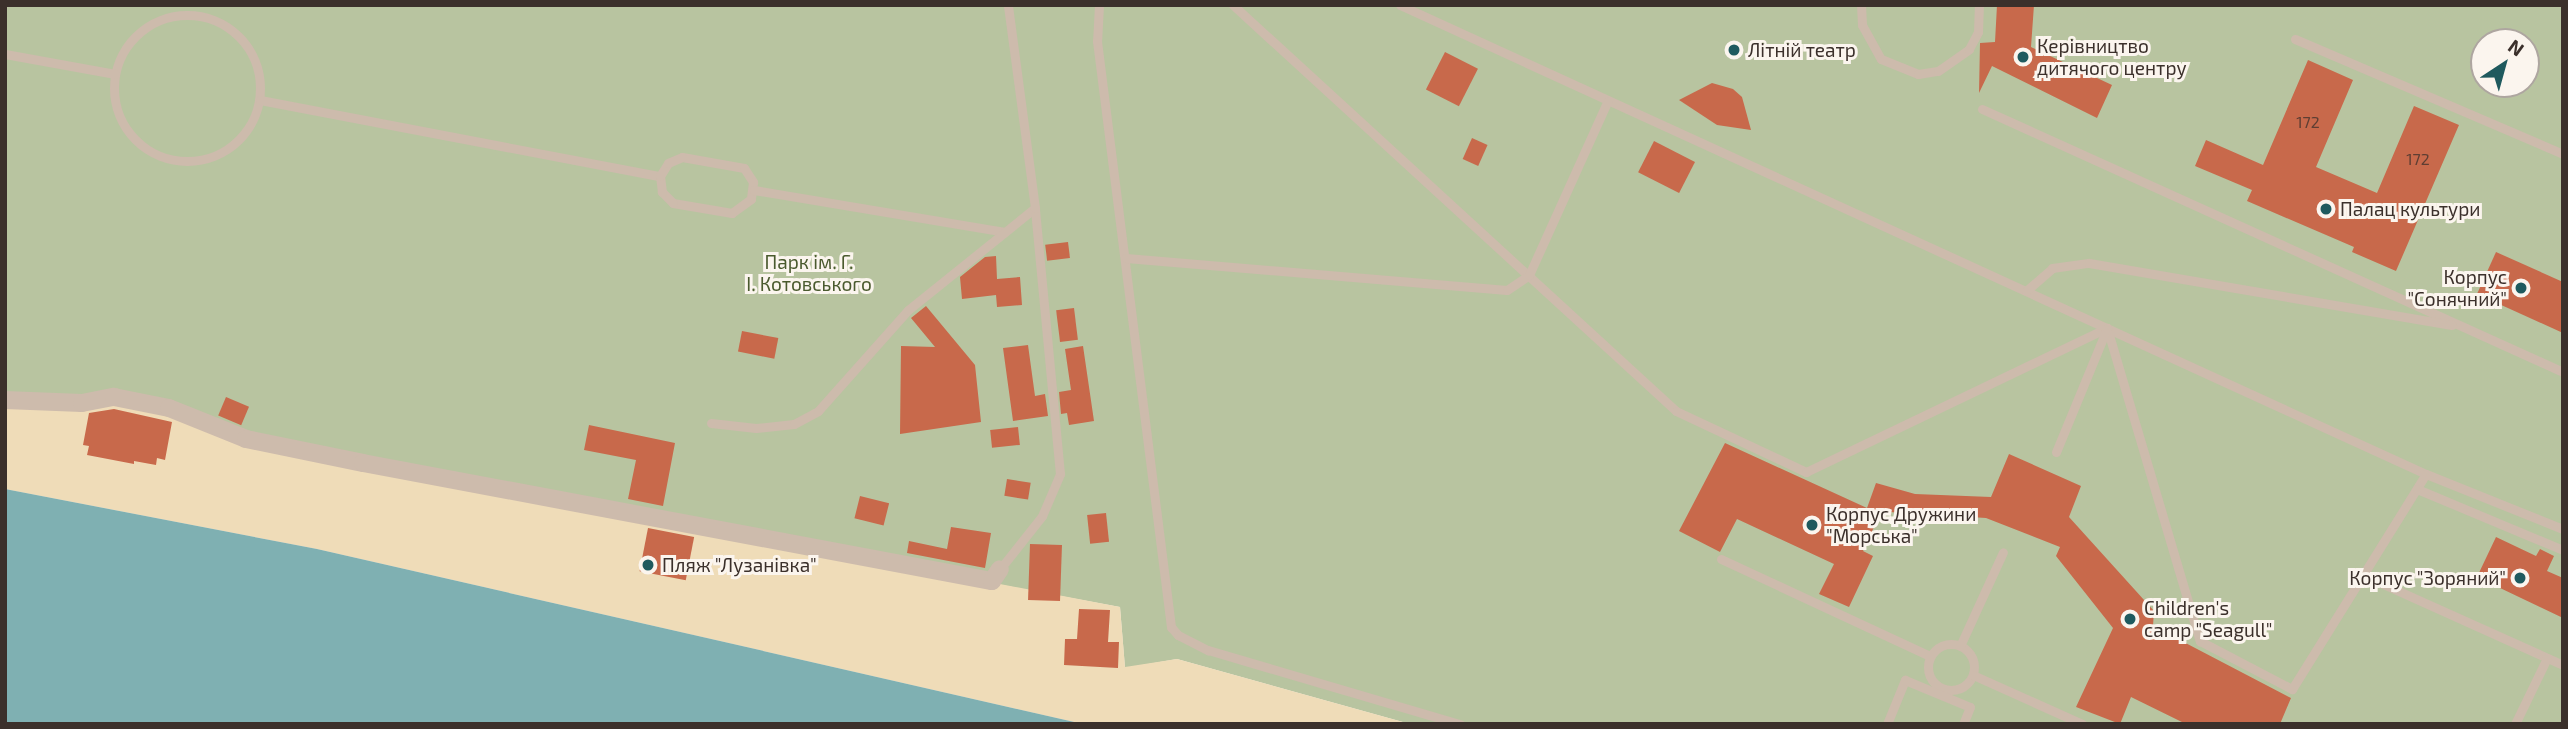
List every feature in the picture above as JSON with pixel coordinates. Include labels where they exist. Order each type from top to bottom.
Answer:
[{"type":"street","points":[[5,400],[82,403],[114,397],[169,408],[246,439],[363,463],[992,581],[1000,569]]},
{"type":"lane","points":[[1000,569],[1042,516],[1060,474],[1035,208],[1008,5]]},
{"type":"lane","points":[[1100,5],[1097,41],[1171,626],[1178,635],[1208,650],[1460,724]]},
{"type":"lane","points":[[1233,5],[1676,411],[1806,471],[2107,328]]},
{"type":"lane","points":[[1401,5],[1607,102],[2426,474],[2563,529]]},
{"type":"lane","points":[[1861,5],[1869,44],[1881,59],[1918,74],[1938,71],[1969,49],[1978,32],[1979,5]]},
{"type":"lane","points":[[176,15],[200,15],[228,26],[247,44],[256,62],[260,100],[249,128],[228,150],[209,158],[175,160],[151,152],[127,130],[114,94],[115,74],[127,45],[151,24],[176,15]]},
{"type":"lane","points":[[2295,40],[2563,154]]},
{"type":"lane","points":[[5,54],[115,74]]},
{"type":"lane","points":[[260,100],[660,176]]},
{"type":"lane","points":[[1126,258],[1507,290],[1529,275],[1607,102]]},
{"type":"lane","points":[[1982,108],[2563,372]]},
{"type":"lane","points":[[689,158],[744,169],[754,190],[740,210],[712,210],[673,203],[662,192],[660,176],[674,159],[689,158]]},
{"type":"lane","points":[[754,190],[1004,232]]},
{"type":"lane","points":[[711,423],[756,428],[794,424],[818,411],[908,310],[1035,208]]},
{"type":"lane","points":[[2026,291],[2052,268],[2089,263],[2464,327]]},
{"type":"lane","points":[[2056,452],[2107,328]]},
{"type":"lane","points":[[2107,328],[2200,641],[2292,689],[2426,474]]},
{"type":"lane","points":[[2417,489],[2563,550]]},
{"type":"lane","points":[[1961,646],[2003,552]]},
{"type":"lane","points":[[1721,559],[1930,656]]},
{"type":"lane","points":[[2363,575],[2563,665]]},
{"type":"lane","points":[[1930,656],[1947,644],[1961,646],[1973,661],[1973,675],[1964,687],[1941,692]]},
{"type":"lane","points":[[1930,656],[1930,679],[1941,692]]},
{"type":"lane","points":[[2515,724],[2547,658]]},
{"type":"lane","points":[[1973,675],[2061,720],[2082,724]]},
{"type":"lane","points":[[1887,724],[1905,680],[1941,692],[1970,707],[1963,724]]},
{"type":"green space","name":"Парк ім. Г. І. Котовського","points":[[5,5],[2563,5],[2563,724],[1410,724],[1177,659],[1125,668],[1120,607],[5,400]]},
{"type":"sand","name":"Пляж \"Лузанівка\"","points":[[114,397],[246,439],[1120,607],[1125,667],[1177,659],[1410,724],[1083,724],[317,549],[5,489],[5,400]]},
{"type":"water","points":[[5,489],[317,549],[1083,724],[5,724]]},
{"type":"building","name":"Керівництво дитячого центру","points":[[1997,5],[2034,5],[2031,47],[2112,85],[2097,118],[1992,66],[1979,93],[1980,43],[1995,42]]},
{"type":"building","points":[[1445,52],[1478,69],[1459,106],[1426,89]]},
{"type":"building","points":[[2308,60],[2353,80],[2316,167],[2377,193],[2414,106],[2459,125],[2396,271],[2352,252],[2354,247],[2247,201],[2252,190],[2195,166],[2206,140],[2263,165]]},
{"type":"building","points":[[1712,83],[1733,89],[1742,97],[1751,130],[1717,125],[1679,100]]},
{"type":"building","points":[[1472,138],[1488,145],[1478,166],[1463,159]]},
{"type":"building","points":[[1654,141],[1695,162],[1679,193],[1638,172]]},
{"type":"building","points":[[1068,242],[1070,258],[1047,261],[1045,245]]},
{"type":"building","name":"Корпус \"Сонячний\"","points":[[2496,252],[2563,282],[2563,333],[2477,294]]},
{"type":"building","points":[[996,256],[997,279],[1020,277],[1022,305],[997,307],[996,295],[962,299],[960,277],[985,257]]},
{"type":"building","points":[[926,306],[975,365],[981,422],[900,434],[901,346],[935,347],[911,318]]},
{"type":"building","points":[[1074,308],[1078,340],[1060,342],[1056,310]]},
{"type":"building","points":[[742,331],[778,338],[774,359],[738,352]]},
{"type":"building","points":[[1028,345],[1035,396],[1045,394],[1048,416],[1013,421],[1003,348]]},
{"type":"building","points":[[1083,346],[1094,421],[1069,425],[1067,413],[1061,414],[1059,392],[1071,390],[1065,349]]},
{"type":"building","points":[[226,397],[249,407],[241,425],[218,415]]},
{"type":"building","points":[[114,409],[172,422],[165,460],[157,458],[156,465],[134,461],[134,464],[87,455],[89,446],[83,445],[89,413]]},
{"type":"building","points":[[589,425],[675,443],[663,506],[628,499],[636,460],[584,450]]},
{"type":"building","points":[[1018,427],[1020,445],[992,448],[990,430]]},
{"type":"building","points":[[1725,443],[1867,508],[1876,483],[1915,494],[1991,497],[2009,454],[2081,486],[2069,517],[2154,611],[2153,626],[2291,698],[2280,724],[2186,724],[2131,697],[2120,724],[2076,707],[2113,628],[2056,556],[2060,547],[1986,518],[1873,511],[1880,514],[1863,551],[1873,556],[1849,607],[1819,594],[1834,564],[1737,519],[1720,552],[1679,531]]},
{"type":"building","points":[[1007,479],[1031,483],[1028,500],[1004,496]]},
{"type":"building","points":[[860,496],[889,503],[884,526],[854,518]]},
{"type":"building","points":[[1106,513],[1109,542],[1090,544],[1087,515]]},
{"type":"building","points":[[951,527],[991,533],[985,568],[907,553],[909,541],[947,549]]},
{"type":"building","points":[[648,528],[694,537],[686,580],[640,571]]},
{"type":"building","name":"Корпус \"Зоряний\"","points":[[2496,537],[2536,556],[2540,549],[2554,556],[2547,571],[2563,578],[2563,618],[2477,577]]},
{"type":"building","points":[[1030,544],[1062,545],[1060,601],[1028,600]]},
{"type":"building","points":[[1079,609],[1110,610],[1108,642],[1119,642],[1118,668],[1064,665],[1065,639],[1077,639]]},
{"type":"place","name":"Літній театр","points":[[1734,50]]},
{"type":"place","name":"Керівництво дитячого центру","points":[[2023,57]]},
{"type":"place","name":"Палац культури","points":[[2326,209]]},
{"type":"place","name":"Корпус \"Сонячний\"","points":[[2521,288]]},
{"type":"place","name":"Корпус Дружини \"Морська\"","points":[[1812,525]]},
{"type":"place","name":"Пляж \"Лузанівка\"","points":[[648,565]]},
{"type":"place","name":"Корпус \"Зоряний\"","points":[[2520,578]]},
{"type":"place","name":"Children's camp \"Seagull\"","points":[[2130,619]]}]
